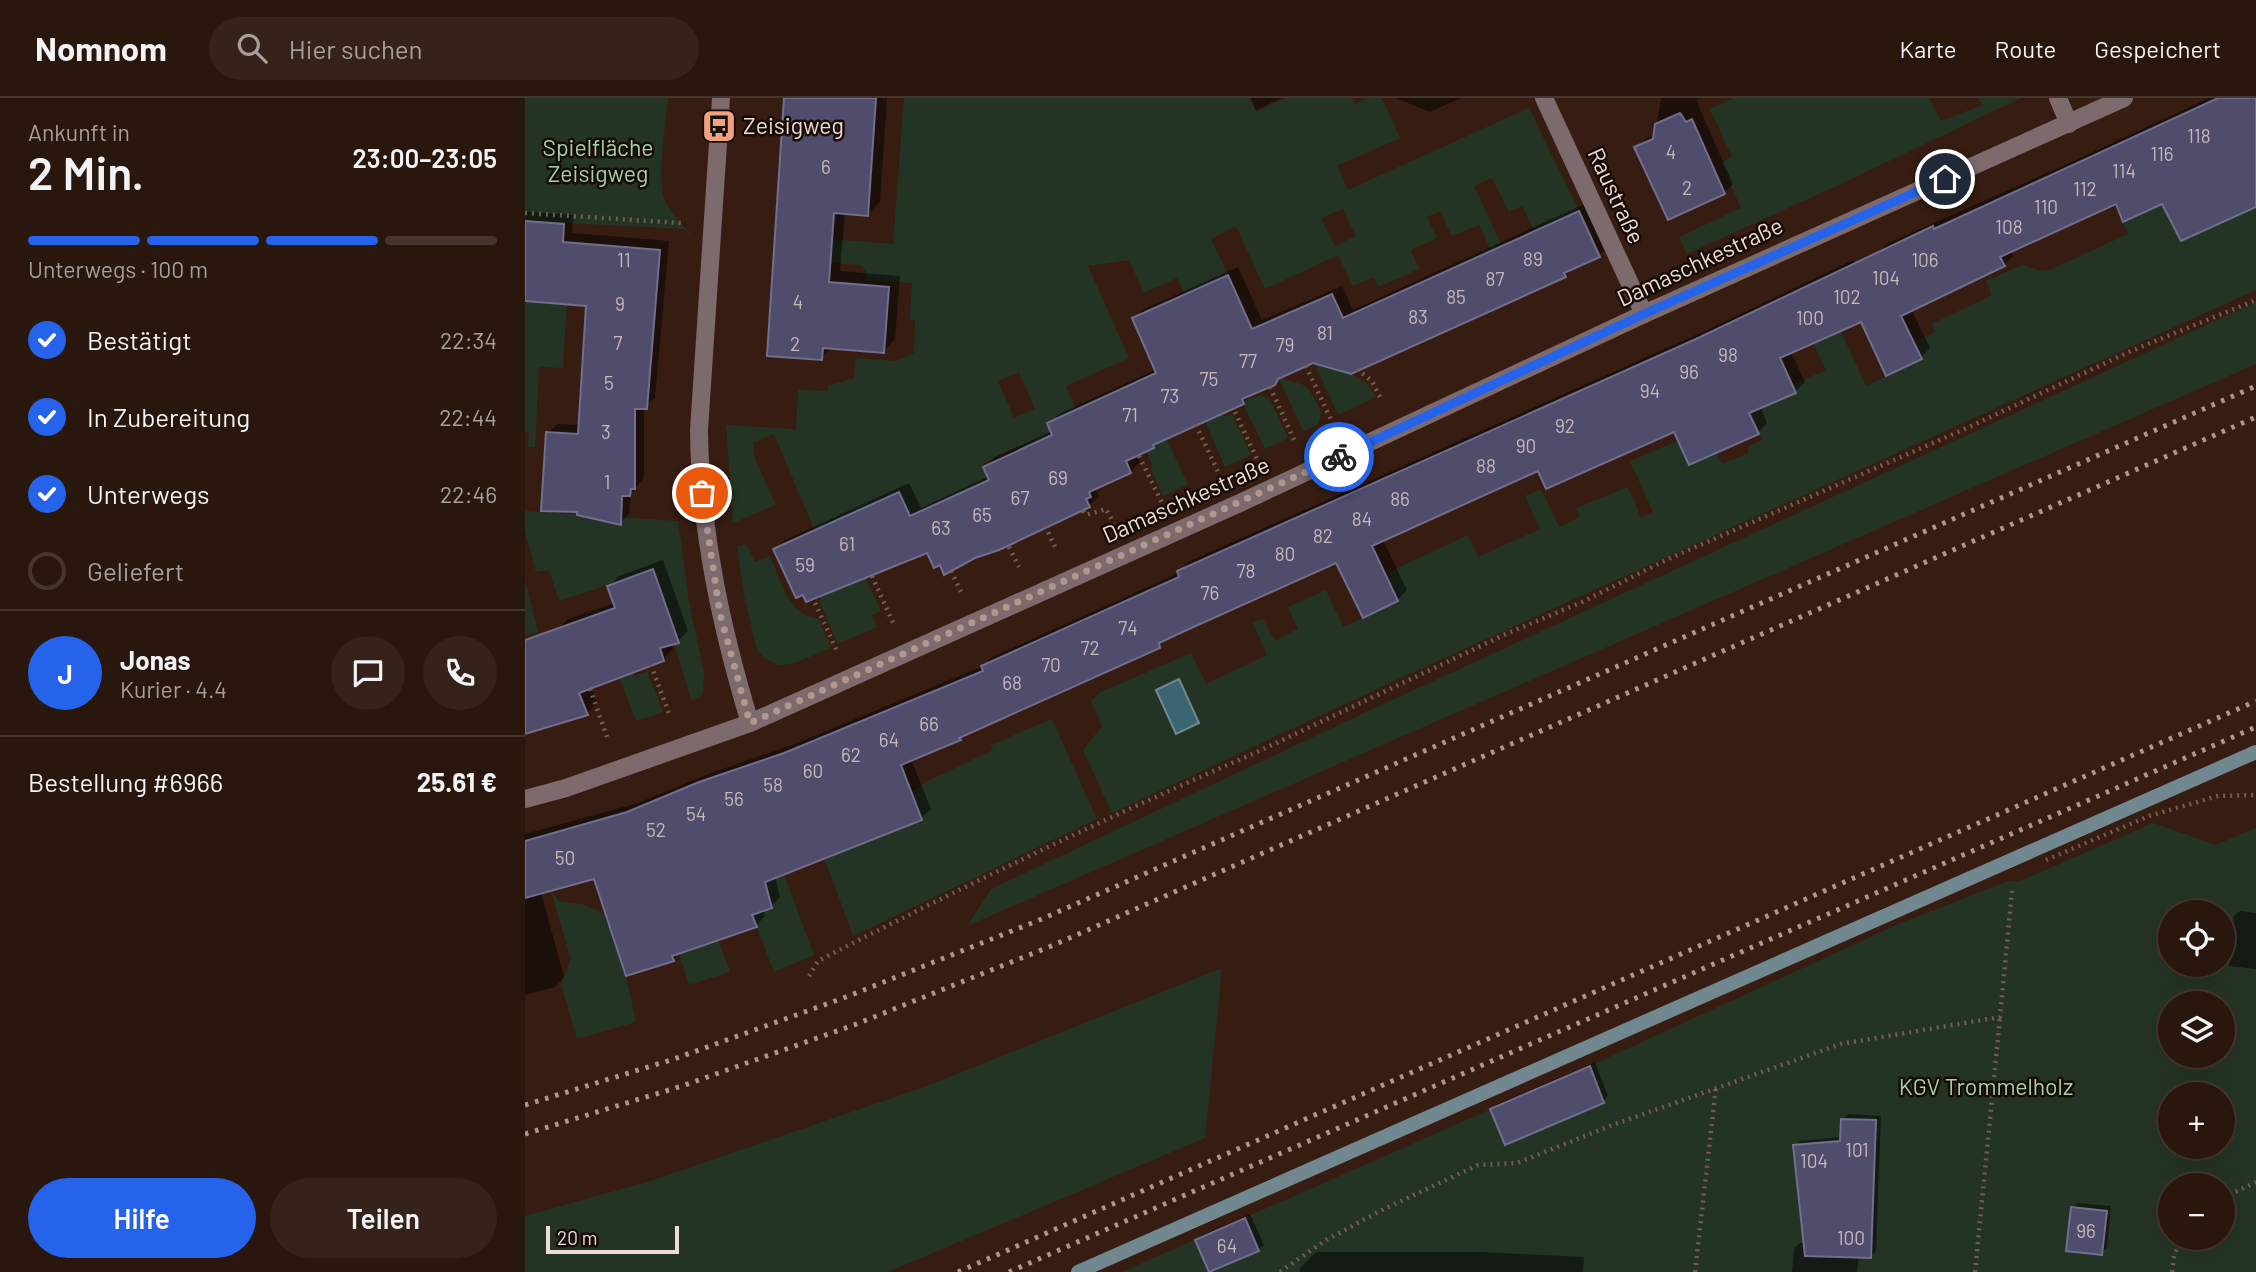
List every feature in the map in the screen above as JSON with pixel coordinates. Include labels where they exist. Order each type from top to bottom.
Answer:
[{"type":"street","points":[[721,98],[699,462],[720,614],[750,723]]},
{"type":"street","name":"Raustraße","points":[[1544,98],[1644,314]]},
{"type":"street","points":[[2058,98],[2069,124]]},
{"type":"street","name":"Damaschkestraße","points":[[525,799],[566,788],[750,723],[1242,502],[1644,314],[2124,98]]},
{"type":"path","points":[[525,213],[690,224]]},
{"type":"path","points":[[809,976],[818,961],[1025,857],[1582,602],[1776,510],[1966,428],[2186,327],[2256,299]]},
{"type":"path","points":[[1305,366],[1333,425]]},
{"type":"path","points":[[1357,369],[1372,381],[1383,402]]},
{"type":"path","points":[[1270,387],[1295,442]]},
{"type":"path","points":[[1235,412],[1257,459]]},
{"type":"path","points":[[1196,425],[1220,476]]},
{"type":"path","points":[[1139,456],[1162,503]]},
{"type":"path","points":[[1083,511],[1086,515],[1106,509],[1114,525]]},
{"type":"path","points":[[1045,526],[1057,551]]},
{"type":"path","points":[[1009,547],[1019,568]]},
{"type":"path","points":[[951,571],[962,595]]},
{"type":"path","points":[[872,576],[895,626]]},
{"type":"path","points":[[815,603],[838,651]]},
{"type":"path","points":[[651,665],[670,716]]},
{"type":"path","points":[[590,689],[607,737]]},
{"type":"path","points":[[2046,860],[2149,816],[2218,796],[2256,795]]},
{"type":"path","points":[[1975,1272],[2012,891]]},
{"type":"path","points":[[1280,1272],[1338,1234],[1384,1209],[1478,1165],[1517,1163],[1716,1087],[1841,1044],[2000,1017]]},
{"type":"path","points":[[1695,1272],[1716,1087]]},
{"type":"path","points":[[2235,1192],[2256,1182]]},
{"type":"path","points":[[2172,1272],[2177,1250]]},
{"type":"green space","name":"Spielfläche Zeisigweg","points":[[525,98],[668,98],[662,188],[670,209],[694,238],[684,229],[525,221]]},
{"type":"green space","points":[[904,98],[1249,98],[1256,112],[1286,98],[1352,98],[1355,104],[1367,98],[1382,98],[1400,138],[1337,166],[1348,190],[1529,108],[1579,211],[1534,231],[1522,206],[1509,212],[1492,178],[1474,186],[1502,246],[1491,250],[1479,225],[1452,236],[1440,211],[1427,217],[1437,238],[1411,250],[1419,269],[1378,287],[1374,277],[1353,286],[1338,255],[1265,289],[1236,226],[1211,239],[1228,275],[1197,322],[1177,278],[1144,293],[1129,260],[1088,266],[1129,358],[1066,386],[1076,410],[1047,423],[1052,436],[1027,462],[1019,446],[982,464],[990,481],[911,517],[898,492],[815,531],[774,434],[753,443],[755,459],[776,505],[733,523],[726,425],[796,429],[798,390],[828,391],[828,386],[854,378],[856,358],[895,361],[914,353],[915,320],[910,320],[912,283],[867,280],[866,271],[861,265],[831,263],[832,239],[893,244]],"holes":[[[1343,209],[1356,236],[1335,246],[1321,218]],[[1019,372],[1035,409],[1014,418],[998,381]]]},
{"type":"green space","points":[[1733,98],[1929,98],[1941,121],[1983,105],[1978,98],[2021,98],[1687,254],[1679,237],[1741,208],[1721,163],[1732,157],[1710,109]]},
{"type":"green space","points":[[2256,185],[2256,290],[1409,674],[1112,813],[1083,750],[1102,726],[1091,701],[1099,693],[1191,653],[1206,684],[1267,655],[1253,623],[1263,619],[1275,641],[1298,629],[1288,607],[1326,590],[1343,627],[1398,601],[1385,574],[1468,535],[1478,557],[1540,529],[1525,496],[1541,489],[1559,527],[1580,517],[1576,508],[1628,487],[1641,518],[1653,512],[1630,461],[1674,442],[1679,443],[1689,465],[1705,459],[1695,434],[1705,430],[1722,464],[1749,453],[1747,448],[1762,440],[1750,414],[1796,393],[1792,385],[1826,370],[1813,343],[1840,330],[1866,386],[1922,359],[1914,342],[1935,332],[1932,324],[1992,295],[1986,281],[2022,265],[2042,271],[2052,269],[2128,234],[2123,222],[2162,204],[2181,241],[2255,208],[2247,188]]},
{"type":"green space","points":[[568,287],[563,368],[539,367],[535,447],[528,447],[529,432],[525,431],[525,301]]},
{"type":"green space","points":[[2256,302],[2256,364],[967,926],[991,889],[1362,714]]},
{"type":"green space","points":[[1314,362],[1353,375],[1366,383],[1376,397],[1338,415]]},
{"type":"green space","points":[[1279,378],[1309,390],[1321,412],[1318,425],[1303,431]]},
{"type":"green space","points":[[1261,395],[1271,401],[1288,438],[1265,449],[1242,401]]},
{"type":"green space","points":[[1218,405],[1224,417],[1232,414],[1251,455],[1225,467],[1201,412]]},
{"type":"green space","points":[[1162,430],[1188,484],[1163,496],[1146,452],[1154,448],[1149,436]]},
{"type":"green space","points":[[525,511],[678,521],[689,602],[704,673],[703,694],[692,701],[674,644],[679,642],[653,570],[559,601],[549,570],[536,572],[525,531]]},
{"type":"green space","points":[[746,544],[755,562],[770,556],[787,595],[800,611],[818,618],[831,648],[792,664],[779,665],[766,659],[757,650],[744,595],[737,547]]},
{"type":"green space","points":[[861,568],[881,611],[871,615],[877,627],[838,644],[816,589]]},
{"type":"green space","points":[[525,579],[538,632],[525,636]]},
{"type":"green space","points":[[629,662],[635,676],[647,671],[663,712],[636,721],[619,676]]},
{"type":"green space","points":[[1052,719],[1097,819],[853,936],[825,860],[843,852],[832,824],[874,806],[886,835],[922,820],[911,792],[993,750],[991,745]]},
{"type":"green space","name":"KGV Trommelholz","points":[[2153,823],[2216,845],[2256,828],[2256,1272],[1122,1272],[1605,1059],[1903,922],[2009,881],[2018,882]]},
{"type":"green space","points":[[774,848],[814,955],[774,972],[752,915],[771,908],[752,855]]},
{"type":"green space","points":[[656,883],[705,903],[730,972],[689,985]]},
{"type":"green space","points":[[551,891],[560,902],[582,904],[605,914],[626,976],[636,1022],[577,1039],[561,984],[571,959]]},
{"type":"green space","points":[[1222,968],[1205,1138],[888,1272],[525,1272],[525,1216],[651,1181],[927,1086]]},
{"type":"water","points":[[1179,679],[1199,723],[1176,734],[1156,690]]},
{"type":"building","points":[[784,98],[876,98],[868,216],[834,213],[829,282],[889,287],[884,353],[823,348],[822,360],[767,356]]},
{"type":"building","points":[[2218,98],[2256,98],[2256,207],[2181,241],[2162,204],[2123,222],[2116,204],[2000,257],[2005,266],[1901,316],[1922,359],[1886,376],[1861,322],[1780,358],[1796,393],[1749,413],[1759,434],[1689,465],[1674,432],[1546,489],[1538,471],[1372,546],[1398,601],[1363,618],[1336,563],[1159,643],[1160,648],[901,765],[922,820],[765,882],[772,908],[752,915],[757,927],[672,956],[674,961],[626,976],[594,879],[525,898],[525,841],[627,812],[699,782],[784,753],[983,671],[981,666],[1179,577],[1177,571],[1696,339],[1933,226],[1934,229]]},
{"type":"building","points":[[1680,113],[1686,122],[1692,119],[1725,194],[1668,220],[1634,147],[1653,139],[1655,124]]},
{"type":"building","points":[[1579,211],[1600,257],[1564,273],[1566,277],[1351,374],[1313,363],[1278,379],[1275,385],[1242,399],[1244,404],[1153,445],[1154,448],[1126,461],[1131,473],[1089,492],[1091,497],[1086,499],[1090,507],[999,550],[975,558],[944,575],[940,565],[934,568],[927,553],[806,602],[803,595],[796,598],[773,549],[899,492],[910,516],[989,480],[983,467],[1052,435],[1047,423],[1156,373],[1132,318],[1228,275],[1252,329],[1332,294],[1343,318]]},
{"type":"building","points":[[525,221],[564,224],[563,242],[660,250],[647,409],[635,409],[635,489],[631,489],[630,496],[622,496],[621,525],[577,515],[577,512],[541,511],[546,432],[578,434],[586,306],[525,301]]},
{"type":"building","points":[[653,569],[679,643],[660,648],[664,661],[579,693],[588,715],[525,734],[525,640],[615,608],[607,586]]},
{"type":"building","points":[[1590,1066],[1604,1103],[1505,1145],[1490,1109]]},
{"type":"building","points":[[1841,1119],[1876,1120],[1871,1258],[1805,1256],[1793,1145],[1840,1141]]},
{"type":"building","points":[[2071,1207],[2107,1211],[2102,1255],[2066,1251]]},
{"type":"building","points":[[1245,1218],[1259,1251],[1209,1272],[1195,1240]]},
{"type":"waterway","points":[[1078,1272],[2256,752]]},
{"type":"railway","points":[[525,1105],[674,1059],[846,997],[1037,921],[2256,386]]},
{"type":"railway","points":[[525,1134],[682,1086],[854,1025],[1049,947],[2256,417]]},
{"type":"railway","points":[[958,1272],[2256,701]]},
{"type":"railway","points":[[1009,1272],[2256,727]]},
{"type":"way so far","points":[[702,493],[720,614],[750,723],[1339,457]]},
{"type":"place","name":"Zeisigweg","points":[[719,126]]},
{"type":"route","points":[[1339,457],[1644,314],[1945,179]]}]
